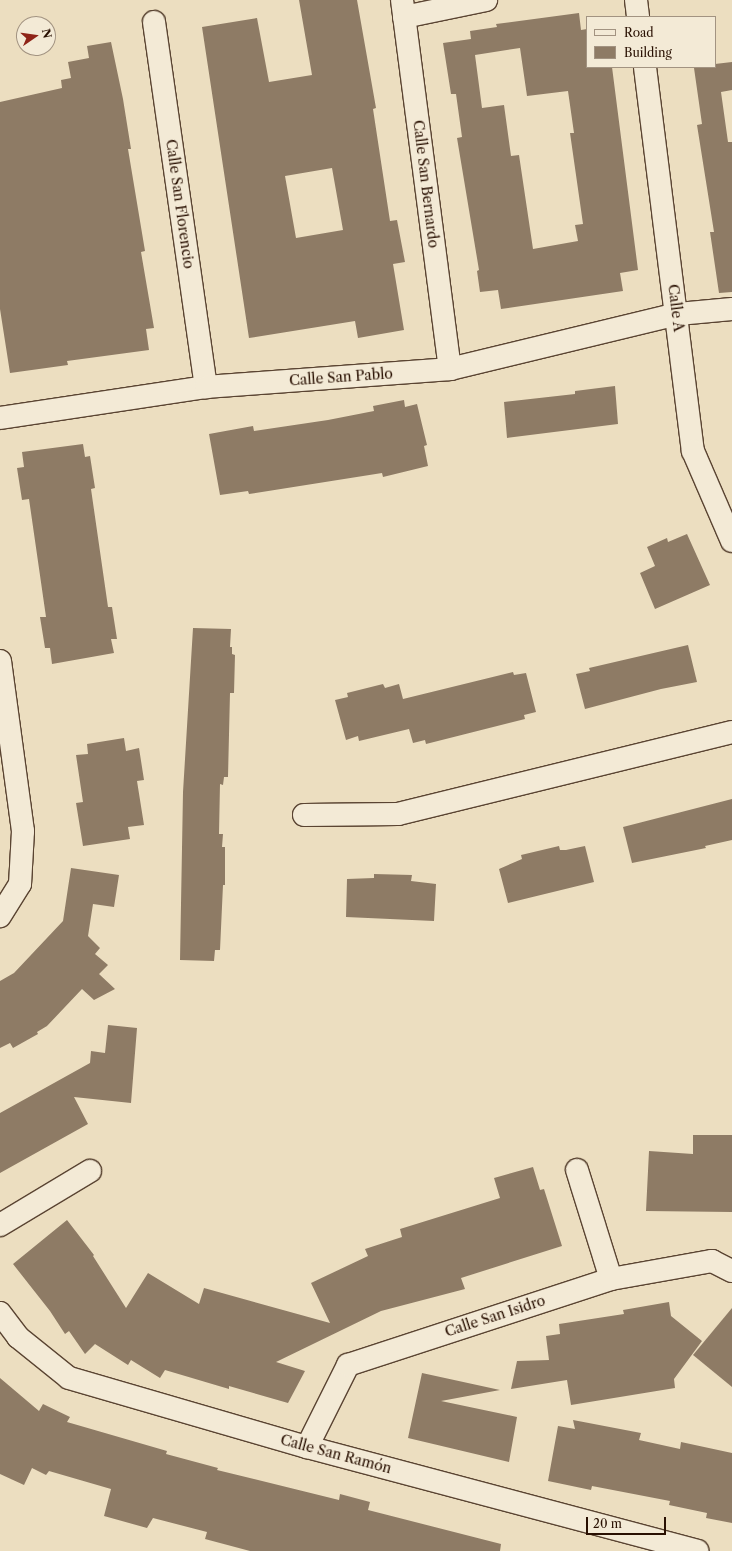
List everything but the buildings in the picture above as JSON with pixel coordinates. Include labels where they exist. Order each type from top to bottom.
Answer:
[{"type":"street","points":[[403,8],[486,0]]},
{"type":"street","points":[[636,0],[638,16]]},
{"type":"street","name":"Calle San Bernardo","points":[[403,8],[450,369]]},
{"type":"street","name":"Calle San Florencio","points":[[154,22],[206,387]]},
{"type":"street","name":"Calle A","points":[[645,68],[678,314],[693,451],[732,541]]},
{"type":"street","name":"Calle San Pablo","points":[[0,418],[206,387],[450,369],[678,314],[732,309]]},
{"type":"street","points":[[0,661],[22,831],[20,884],[0,916]]},
{"type":"street","points":[[304,815],[398,814],[732,732]]},
{"type":"street","points":[[577,1170],[611,1278]]},
{"type":"street","points":[[0,1225],[90,1171]]},
{"type":"street","name":"Calle San Isidro","points":[[307,1447],[348,1364],[611,1278],[712,1261],[732,1271]]},
{"type":"street","name":"Calle San Ramón","points":[[0,1313],[18,1337],[69,1378],[307,1447],[697,1551]]}]
